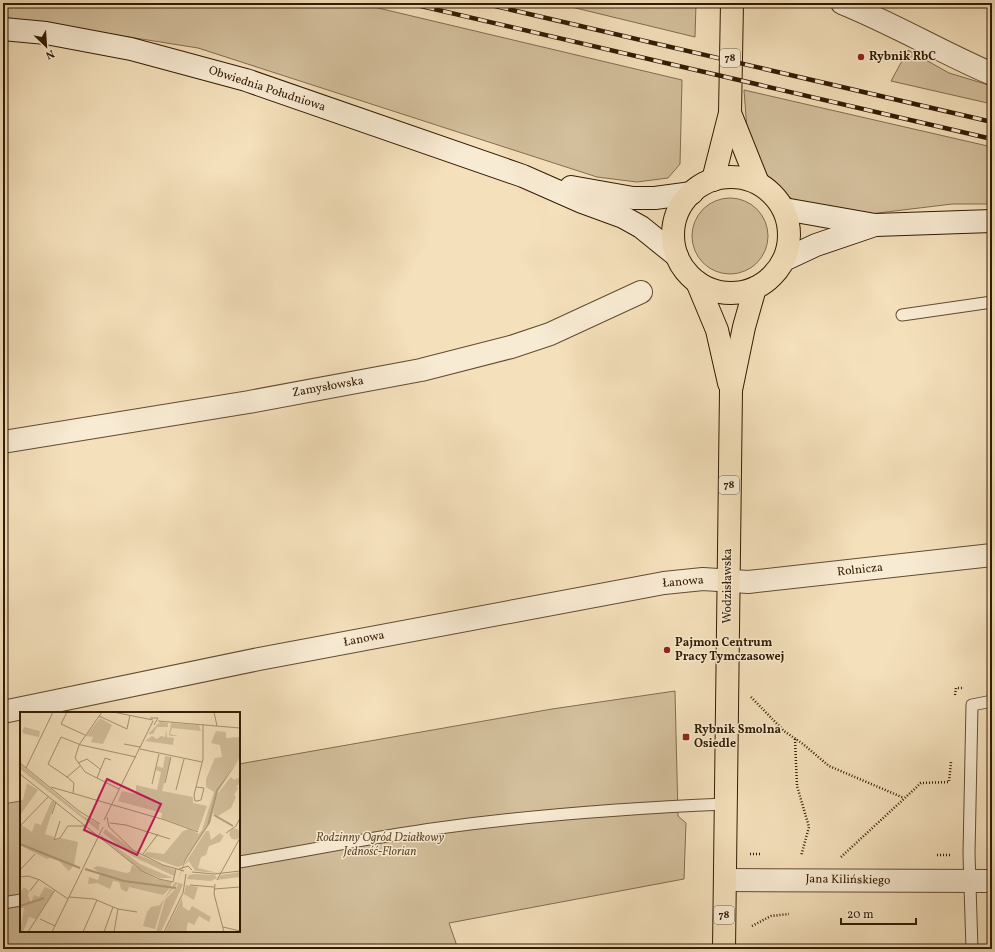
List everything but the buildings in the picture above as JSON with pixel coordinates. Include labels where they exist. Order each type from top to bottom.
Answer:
[{"type":"main road","name":"78","points":[[713,180],[730,113],[732,3]]},
{"type":"main road","name":"78","points":[[730,113],[758,184]]},
{"type":"main road","name":"78","points":[[737,177],[758,184],[774,195],[784,209],[790,236],[784,260],[771,277],[755,288],[738,292],[723,293],[709,289],[697,282],[685,269],[677,256],[674,237],[676,219],[684,202],[692,192],[713,180],[737,177]]},
{"type":"main road","name":"Wodzisławska","points":[[697,282],[717,330],[731,390]]},
{"type":"main road","name":"Wodzisławska","points":[[724,949],[731,390],[744,327],[755,288]]},
{"type":"street","points":[[842,3],[877,17],[932,46],[992,74]]},
{"type":"street","name":"Obwiednia Południowa","points":[[3,29],[86,40],[201,67],[246,80],[523,176],[641,227],[677,256]]},
{"type":"street","name":"Obwiednia Południowa","points":[[523,176],[610,195],[633,198],[654,198],[692,192]]},
{"type":"street","points":[[784,209],[875,225],[992,221]]},
{"type":"street","points":[[784,260],[816,246],[875,225]]},
{"type":"street","name":"Zamysłowska","points":[[3,442],[249,402],[382,378],[449,363],[511,347],[550,334],[641,292]]},
{"type":"street","name":"Rolnicza","points":[[728,580],[748,582],[992,555]]},
{"type":"street","name":"Łanowa","points":[[3,712],[259,659],[550,603],[664,583],[703,579],[728,580]]},
{"type":"street","name":"Jana Kilińskiego","points":[[725,880],[800,879],[992,881]]},
{"type":"lane","points":[[902,315],[992,302]]},
{"type":"lane","points":[[972,949],[970,881],[972,705],[992,701]]},
{"type":"lane","points":[[240,862],[405,833],[480,823],[591,812],[726,804]]},
{"type":"lane","points":[[3,903],[20,900]]},
{"type":"path","points":[[955,696],[956,688],[970,688]]},
{"type":"path","points":[[748,693],[784,731],[795,738],[829,766],[904,798]]},
{"type":"path","points":[[795,738],[797,786],[809,826],[801,856]]},
{"type":"path","points":[[841,857],[920,783],[949,782],[951,758]]},
{"type":"path","points":[[752,926],[771,916],[789,914]]},
{"type":"green space","points":[[3,3],[357,3],[682,80],[680,164],[668,178],[637,182],[597,177],[198,48],[3,17]]},
{"type":"green space","points":[[555,3],[696,3],[695,37]]},
{"type":"green space","points":[[908,50],[949,73],[992,86],[992,104],[891,81]]},
{"type":"green space","points":[[744,90],[992,147],[992,204],[952,204],[862,215],[797,203],[763,175],[747,130]]},
{"type":"green space","points":[[730,198],[744,201],[757,209],[765,222],[768,236],[765,250],[757,263],[744,271],[730,274],[716,271],[703,263],[695,250],[692,236],[695,222],[703,209],[716,201]]},
{"type":"green space","name":"Rodzinny Ogród Działkowy Jedność-Florian","points":[[675,691],[678,816],[686,823],[684,879],[449,923],[458,949],[3,949],[3,804],[20,801],[20,932],[240,932],[240,764],[552,709]]},
{"type":"railway","points":[[408,3],[992,139]]},
{"type":"railway","points":[[482,3],[992,122]]},
{"type":"place","name":"Rybnik RbC","points":[[861,57]]},
{"type":"place","name":"Pajmon Centrum Pracy Tymczasowej","points":[[667,650]]},
{"type":"place","name":"Rybnik Smolna Osiedle","points":[[686,737]]}]
